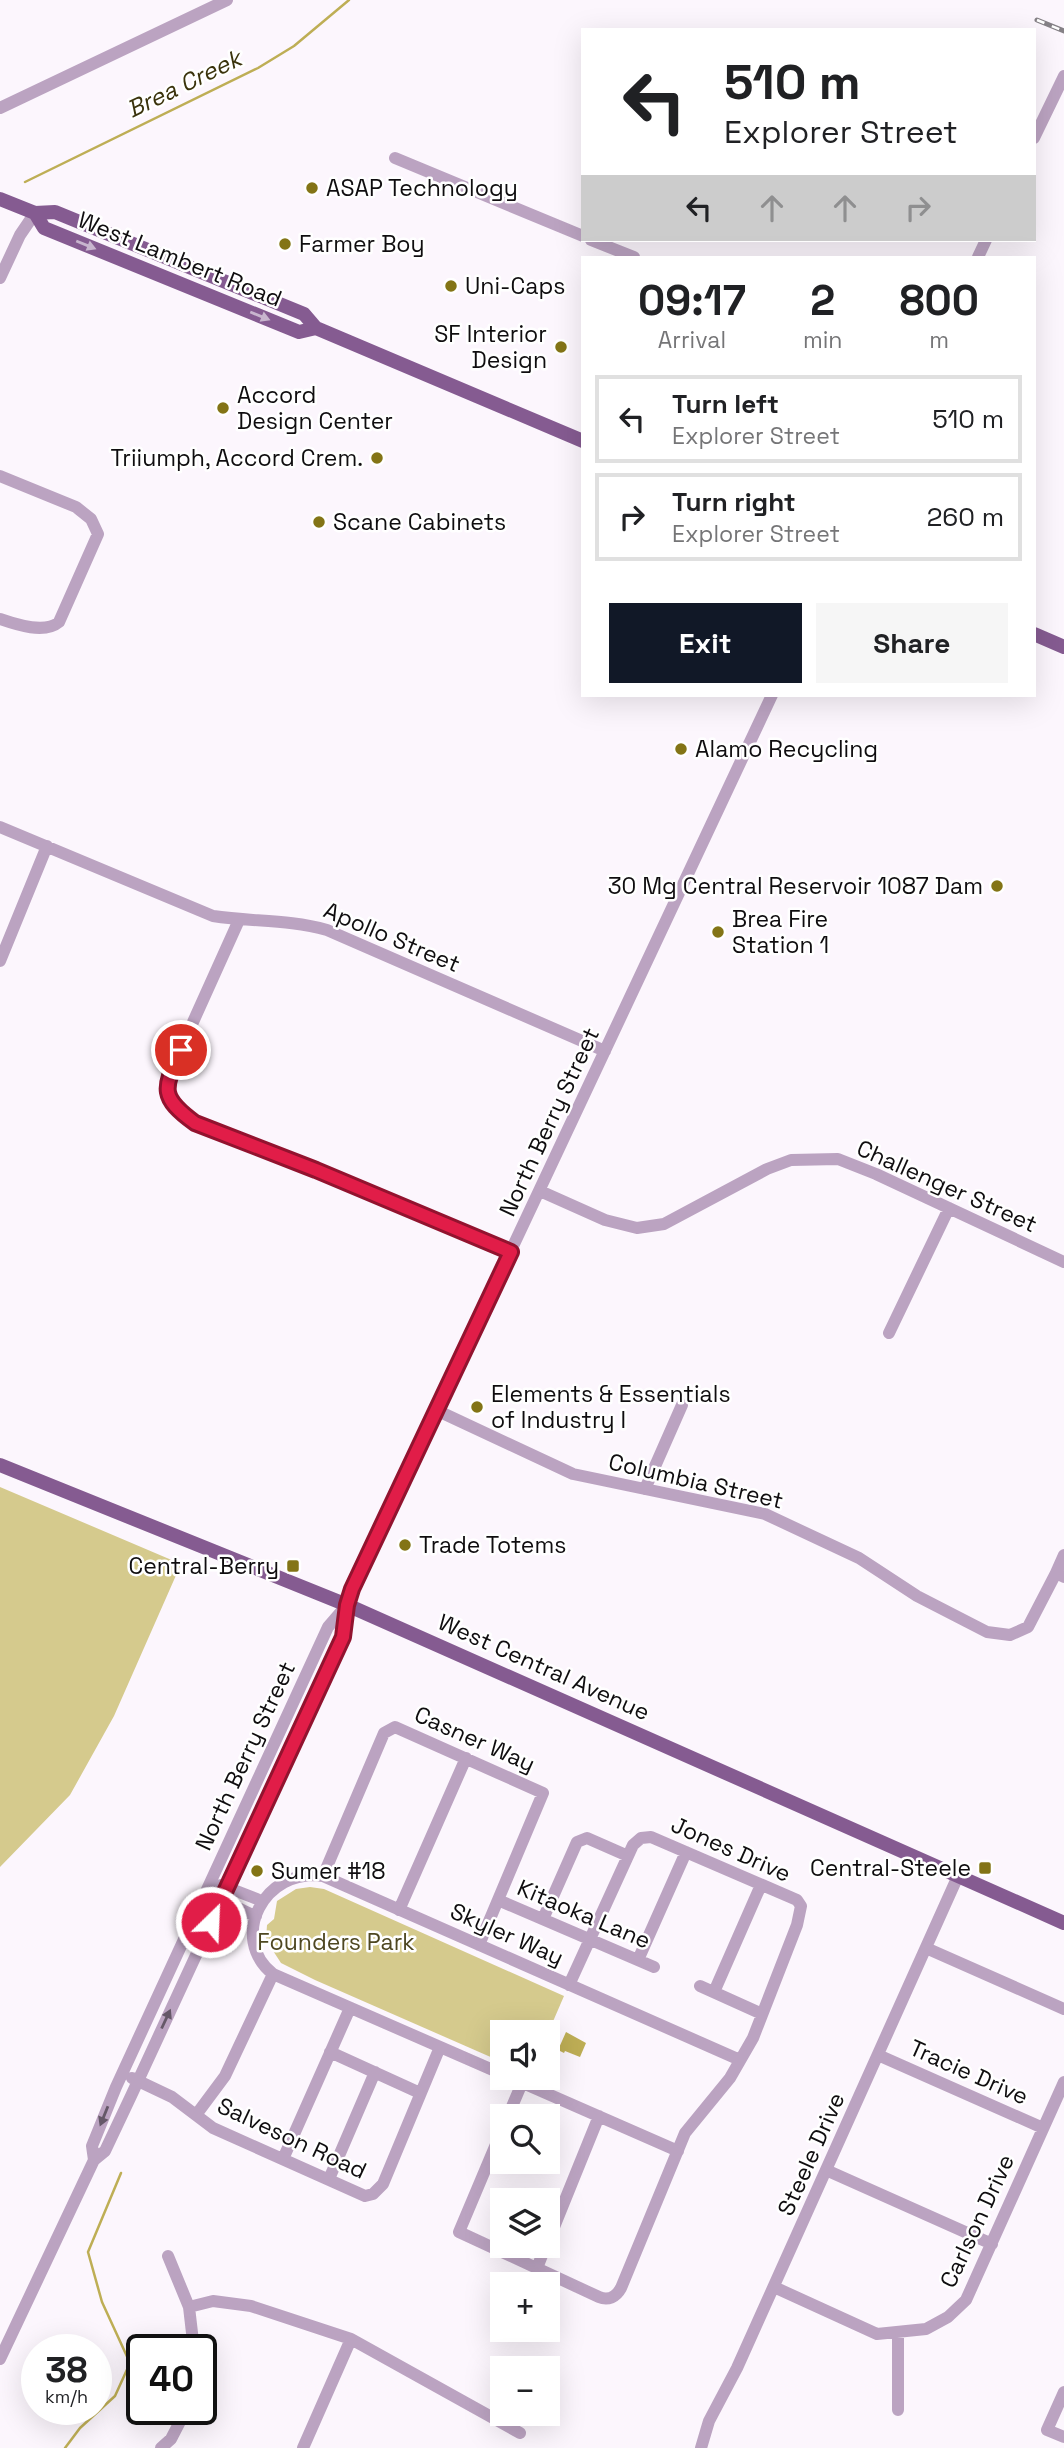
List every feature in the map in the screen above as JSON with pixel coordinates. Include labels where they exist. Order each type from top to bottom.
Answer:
[{"type":"main road","name":"West Lambert Road","points":[[0,198],[35,213],[44,228],[299,332],[316,328],[581,440]]},
{"type":"main road","points":[[1036,635],[1064,647]]},
{"type":"main road","name":"West Central Avenue","points":[[0,1465],[347,1605],[1064,1923]]},
{"type":"street","points":[[0,108],[226,0]]},
{"type":"street","points":[[1036,134],[1064,75]]},
{"type":"street","points":[[395,158],[581,235]]},
{"type":"street","points":[[0,278],[20,235],[35,213]]},
{"type":"street","points":[[597,242],[632,256]]},
{"type":"street","points":[[0,476],[76,507],[91,519],[98,534],[60,622],[54,626],[37,628],[0,619]]},
{"type":"street","name":"North Berry Street","points":[[94,2161],[92,2146],[123,2073],[328,1627],[347,1605],[771,697]]},
{"type":"street","name":"Apollo Street","points":[[0,827],[213,916],[239,920],[301,922],[327,930],[605,1051]]},
{"type":"street","points":[[0,961],[47,846]]},
{"type":"street","points":[[239,920],[166,1082],[170,1099],[180,1112],[195,1123],[316,1170],[511,1252]]},
{"type":"street","name":"Challenger Street","points":[[540,1191],[605,1220],[637,1228],[664,1224],[779,1164],[797,1158],[838,1159],[1064,1262]]},
{"type":"street","points":[[888,1333],[949,1208]]},
{"type":"street","points":[[645,1489],[681,1405]]},
{"type":"street","name":"Columbia Street","points":[[436,1410],[573,1474],[765,1514],[859,1558],[917,1596],[987,1632],[1002,1636],[1019,1633],[1028,1627],[1060,1575]]},
{"type":"street","points":[[1060,1575],[1064,1555]]},
{"type":"street","name":"North Berry Street","points":[[0,2359],[94,2161],[105,2151],[343,1637],[347,1605]]},
{"type":"street","name":"Casner Way","points":[[323,1876],[384,1733],[395,1727],[543,1793],[498,1900]]},
{"type":"street","points":[[399,1910],[466,1758]]},
{"type":"street","name":"Jones Drive","points":[[628,1856],[633,1845],[641,1838],[651,1837],[797,1900],[801,1906],[796,1925],[762,2014]]},
{"type":"street","points":[[543,1919],[577,1842],[587,1838],[628,1856],[569,1985]]},
{"type":"street","points":[[638,1960],[686,1852]]},
{"type":"street","name":"Skyler Way","points":[[262,1903],[270,1890],[286,1880],[306,1874],[323,1876],[740,2060]]},
{"type":"street","name":"Steele Drive","points":[[701,2448],[709,2421],[737,2368],[958,1876]]},
{"type":"street","points":[[714,1992],[761,1885]]},
{"type":"street","points":[[208,1887],[257,1899],[262,1903],[253,1926],[255,1945],[263,1962],[273,1974],[490,2069]]},
{"type":"street","points":[[224,1893],[240,1911],[256,1916]]},
{"type":"street","points":[[479,1945],[498,1900]]},
{"type":"street","name":"Kitaoka Lane","points":[[498,1900],[654,1966]]},
{"type":"street","points":[[926,1948],[1064,2009]]},
{"type":"street","points":[[196,2115],[225,2076],[273,1974]]},
{"type":"street","points":[[490,2158],[459,2232],[604,2300],[614,2297],[621,2288],[692,2123],[730,2078],[753,2038],[762,2014],[700,1986]]},
{"type":"street","points":[[283,2159],[350,2008]]},
{"type":"street","points":[[330,2052],[420,2093],[440,2047]]},
{"type":"street","name":"Tracie Drive","points":[[878,2055],[1043,2128]]},
{"type":"street","points":[[329,2179],[375,2072]]},
{"type":"street","name":"Salveson Road","points":[[123,2073],[172,2096],[213,2128],[365,2196],[373,2194],[383,2184],[420,2093]]},
{"type":"street","name":"Carlson Drive","points":[[774,2287],[877,2334],[926,2329],[948,2317],[966,2300],[1064,2082]]},
{"type":"street","points":[[538,2090],[678,2151]]},
{"type":"street","points":[[560,2212],[599,2116]]},
{"type":"street","points":[[826,2170],[992,2244]]},
{"type":"street","points":[[168,2256],[189,2307],[192,2334]]},
{"type":"street","points":[[537,2268],[541,2258]]},
{"type":"street","points":[[189,2307],[214,2301],[251,2306],[351,2339],[520,2433]]},
{"type":"street","points":[[898,2333],[898,2410]]},
{"type":"street","points":[[303,2448],[351,2339]]},
{"type":"street","points":[[1064,2392],[1047,2430],[1064,2437]]},
{"type":"street","points":[[162,2448],[171,2439],[178,2425]]},
{"type":"green space","points":[[0,1487],[181,1564],[114,1716],[70,1795],[0,1867]]},
{"type":"green space","name":"Founders Park","points":[[296,1889],[324,1889],[564,1996],[554,2020],[490,2020],[490,2057],[281,1963],[266,1940],[267,1925],[274,1919],[277,1901]]},
{"type":"shaded area","points":[[566,2032],[586,2043],[580,2057],[560,2051]]},
{"type":"waterway","name":"Brea Creek","points":[[25,182],[258,68],[294,46],[349,0]]},
{"type":"waterway","points":[[65,2448],[80,2428],[115,2396],[130,2363],[102,2302],[88,2252],[121,2173]]},
{"type":"railway","points":[[1037,20],[1064,31]]},
{"type":"place","name":"ASAP Technology","points":[[312,188]]},
{"type":"place","name":"Farmer Boy","points":[[285,244]]},
{"type":"place","name":"Uni-Caps","points":[[451,286]]},
{"type":"place","name":"SF Interior Design","points":[[561,347]]},
{"type":"place","name":"Accord Design Center","points":[[223,408]]},
{"type":"place","name":"Triiumph, Accord Crem.","points":[[377,458]]},
{"type":"place","name":"Scane Cabinets","points":[[319,522]]},
{"type":"place","name":"Alamo Recycling","points":[[681,749]]},
{"type":"place","name":"30 Mg Central Reservoir 1087 Dam","points":[[997,886]]},
{"type":"place","name":"Brea Fire Station 1","points":[[718,932]]},
{"type":"place","name":"Elements & Essentials of Industry I","points":[[477,1407]]},
{"type":"place","name":"Trade Totems","points":[[405,1545]]},
{"type":"place","name":"Central-Berry","points":[[293,1566]]},
{"type":"place","name":"Central-Steele","points":[[985,1868]]},
{"type":"place","name":"Sumer #18","points":[[257,1871]]},
{"type":"route","points":[[181,1050],[166,1082],[167,1091],[180,1112],[195,1123],[316,1170],[511,1252],[352,1589],[343,1637],[211,1922]]}]
